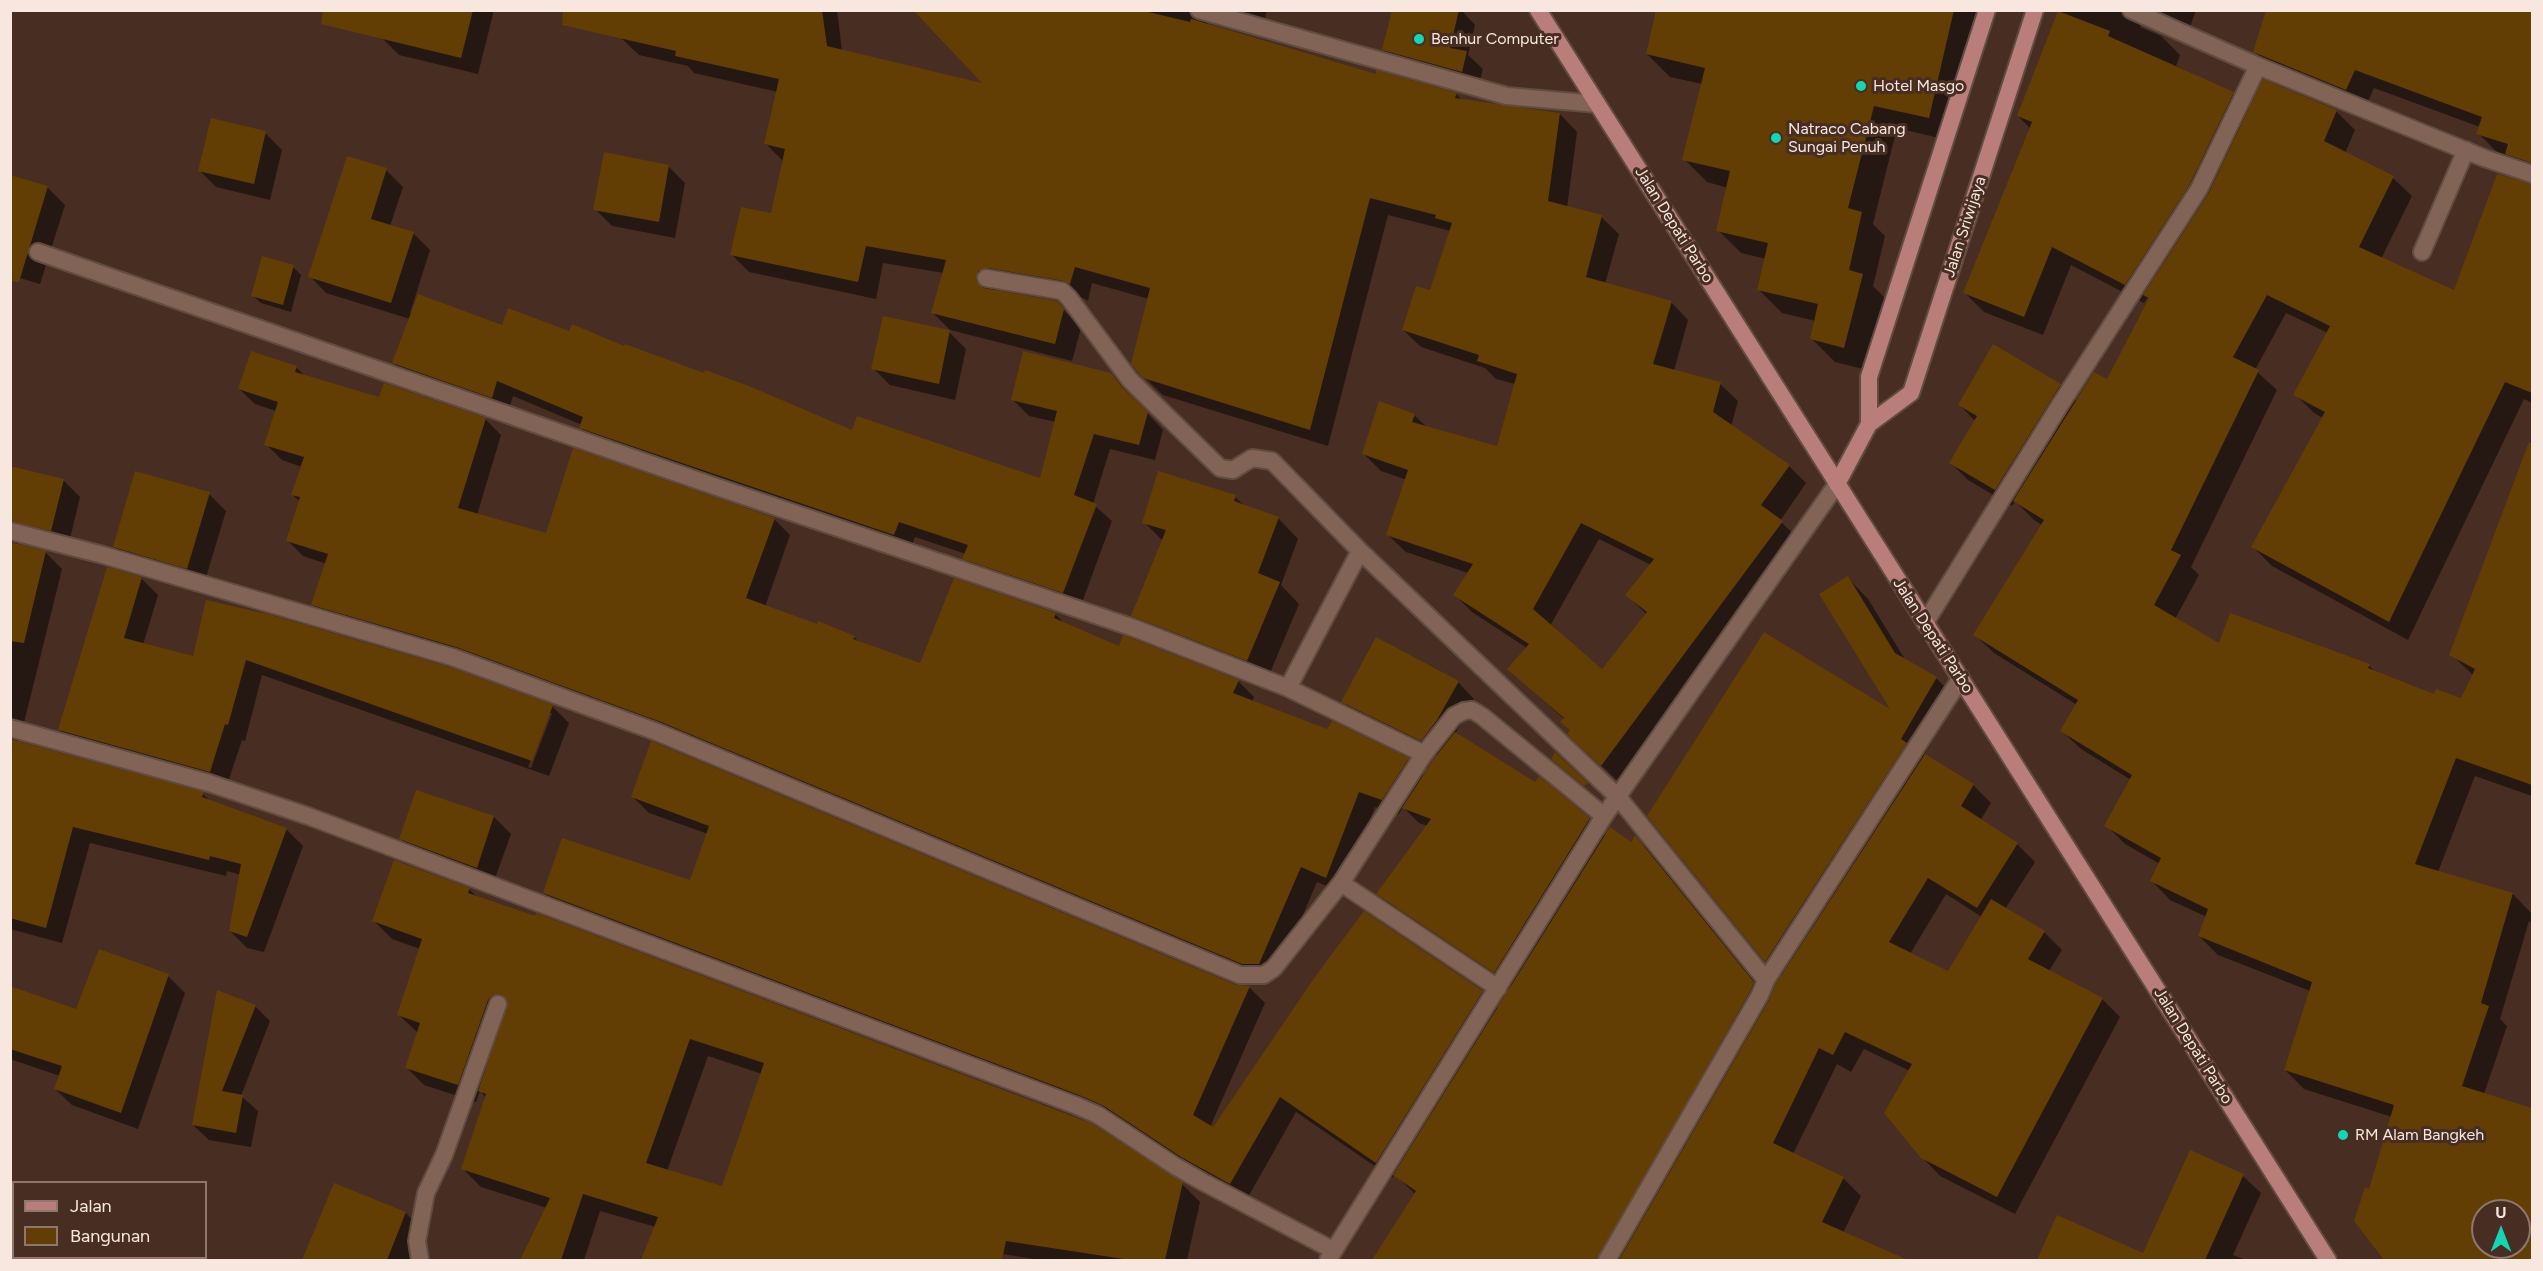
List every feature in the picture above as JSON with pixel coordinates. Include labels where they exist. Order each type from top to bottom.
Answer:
[{"type":"main road","name":"Jalan Depati Parbo","points":[[1539,10],[2328,1260]]},
{"type":"main road","name":"Jalan Sriwijaya","points":[[1869,424],[1869,377],[1987,10]]},
{"type":"main road","name":"Jalan Sriwijaya","points":[[1837,484],[1869,424],[1911,393],[2035,10]]},
{"type":"street","points":[[1199,10],[1507,96],[1598,104]]},
{"type":"street","points":[[2131,10],[2258,66],[2466,150],[2532,174]]},
{"type":"street","points":[[1925,623],[2060,405],[2199,189],[2258,66]]},
{"type":"street","points":[[2422,252],[2466,150]]},
{"type":"street","points":[[38,252],[717,487],[1134,628],[1288,688],[1424,754]]},
{"type":"street","points":[[986,278],[1062,291],[1130,380],[1220,468],[1233,470],[1252,458],[1272,461],[1358,555],[1618,797],[1763,988]]},
{"type":"street","points":[[10,728],[208,783],[308,816],[1075,1105],[1098,1115],[1175,1166],[1331,1255],[1604,816],[1837,484]]},
{"type":"street","points":[[10,531],[103,555],[462,660],[657,732],[1239,975],[1264,975],[1274,968],[1341,883],[1424,754],[1454,716],[1464,711],[1472,710],[1604,816]]},
{"type":"street","points":[[1288,688],[1358,555]]},
{"type":"street","points":[[1607,1260],[1763,988],[1960,678]]},
{"type":"street","points":[[1341,883],[1498,988]]},
{"type":"street","points":[[420,1260],[417,1241],[426,1193],[444,1155],[498,1004]]},
{"type":"building","points":[[323,10],[473,10],[461,58],[321,24]]},
{"type":"building","points":[[563,10],[822,10],[827,46],[982,83],[913,10],[1140,10],[1190,22],[1191,19],[1195,20],[1376,74],[1376,70],[1457,93],[1455,98],[1560,113],[1548,201],[1602,215],[1586,277],[1672,301],[1653,364],[1721,382],[1713,412],[1790,465],[1761,505],[1783,521],[1601,766],[1567,734],[1570,730],[1560,722],[1564,718],[1507,669],[1529,644],[1453,595],[1473,564],[1386,535],[1408,470],[1362,454],[1379,401],[1415,414],[1412,422],[1497,446],[1517,374],[1477,361],[1479,355],[1402,330],[1416,286],[1430,290],[1452,223],[1435,218],[1436,215],[1370,198],[1310,430],[1143,378],[1131,364],[1150,288],[1075,267],[1070,284],[988,268],[978,271],[976,281],[984,288],[1057,301],[1064,309],[1055,344],[931,313],[946,260],[866,246],[858,282],[730,255],[741,207],[771,213],[785,149],[764,144],[779,79],[675,56],[676,51],[562,25]],"holes":[[[1581,523],[1654,559],[1625,595],[1647,612],[1602,669],[1533,609]]]},
{"type":"building","name":"Benhur Computer","points":[[1392,10],[1459,10],[1450,48],[1467,51],[1462,72],[1382,50]]},
{"type":"building","points":[[1656,10],[1954,10],[1929,118],[1874,106],[1848,208],[1862,212],[1849,270],[1863,274],[1844,348],[1810,339],[1818,304],[1757,290],[1768,243],[1716,231],[1730,171],[1682,160],[1705,68],[1646,54]]},
{"type":"building","points":[[2266,10],[2532,10],[2532,163],[2505,154],[2508,144],[2476,134],[2482,117],[2355,70],[2346,90],[2253,52]]},
{"type":"building","points":[[2058,11],[2110,31],[2108,36],[2234,92],[2190,184],[2125,285],[2052,247],[2024,317],[1963,293],[2032,122],[2017,116]]},
{"type":"building","points":[[2263,79],[2337,110],[2324,141],[2394,176],[2359,247],[2454,290],[2497,174],[2532,184],[2532,393],[2505,382],[2389,622],[2251,547],[2325,412],[2293,395],[2330,326],[2267,295],[2233,357],[2259,370],[2171,550],[2181,555],[2154,605],[2219,643],[2230,613],[2370,664],[2368,668],[2434,694],[2436,689],[2461,698],[2475,669],[2449,655],[2529,442],[2532,443],[2532,785],[2456,758],[2415,864],[2513,893],[2481,1003],[2489,1006],[2462,1086],[2532,1108],[2532,1260],[2384,1260],[2354,1221],[2365,1187],[2369,1189],[2394,1105],[2284,1070],[2312,982],[2198,936],[2208,909],[2150,881],[2161,858],[2104,826],[2132,775],[2060,731],[2078,700],[1973,635],[2044,520],[2013,501],[2094,372],[2107,379],[2149,298],[2143,295],[2208,194]]},
{"type":"building","points":[[211,118],[266,131],[254,184],[198,171]]},
{"type":"building","points":[[604,152],[669,165],[659,222],[593,210]]},
{"type":"building","points":[[347,156],[387,168],[371,219],[414,232],[391,303],[308,277]]},
{"type":"building","points":[[10,175],[48,186],[19,282],[10,281]]},
{"type":"building","points":[[262,256],[294,265],[283,305],[251,296]]},
{"type":"building","points":[[418,294],[502,325],[508,308],[569,331],[572,324],[624,346],[625,344],[704,373],[705,370],[749,386],[852,430],[857,416],[1040,478],[1057,411],[1011,400],[1023,351],[1111,373],[1148,412],[1139,445],[1094,434],[1074,495],[1097,504],[1063,593],[962,559],[968,545],[899,522],[894,535],[579,428],[583,417],[497,381],[492,398],[392,363]]},
{"type":"building","points":[[883,316],[950,330],[939,384],[871,369]]},
{"type":"building","points":[[1993,344],[2061,384],[1995,490],[1949,463],[1977,416],[1958,405]]},
{"type":"building","points":[[251,351],[297,366],[295,372],[379,397],[384,383],[486,418],[458,508],[546,533],[573,448],[775,518],[746,598],[817,624],[818,621],[855,636],[853,639],[920,663],[954,578],[1056,613],[1054,618],[1119,646],[1123,635],[1239,680],[1233,693],[1327,729],[1332,721],[1409,758],[1382,800],[1359,792],[1326,878],[1301,867],[1259,964],[1242,964],[661,722],[456,647],[311,605],[328,554],[286,541],[300,497],[291,495],[304,457],[264,445],[278,402],[238,389]]},
{"type":"building","points":[[10,466],[64,479],[51,531],[10,521]]},
{"type":"building","points":[[135,471],[210,492],[187,569],[113,547]]},
{"type":"building","points":[[1158,471],[1236,495],[1234,501],[1279,517],[1258,573],[1280,582],[1247,661],[1131,616],[1166,530],[1142,523]]},
{"type":"building","points":[[10,542],[46,551],[24,643],[10,641]]},
{"type":"building","points":[[107,567],[142,577],[124,638],[193,656],[206,600],[271,615],[449,667],[553,705],[532,761],[246,660],[228,725],[225,724],[210,772],[58,730]]},
{"type":"building","points":[[1848,576],[1895,653],[1937,677],[1901,739],[1907,743],[1765,962],[1647,816],[1764,632],[1890,709],[1819,594]]},
{"type":"building","points":[[1376,637],[1459,681],[1437,720],[1421,741],[1341,702]]},
{"type":"building","points":[[1455,732],[1535,782],[1539,776],[1590,818],[1494,973],[1376,894],[1431,819],[1402,808],[1433,760]]},
{"type":"building","points":[[10,739],[204,792],[202,797],[287,828],[247,937],[229,931],[241,864],[210,856],[209,860],[73,827],[46,928],[10,918]]},
{"type":"building","points":[[651,741],[1236,985],[1250,986],[1193,1115],[1213,1127],[1317,974],[1364,911],[1483,991],[1376,1163],[1280,1097],[1230,1184],[1181,1157],[1104,1106],[1079,1095],[543,893],[562,838],[690,880],[709,826],[631,797]]},
{"type":"building","points":[[1555,752],[1588,783],[1584,786],[1551,759]]},
{"type":"building","points":[[1925,754],[1974,784],[1961,806],[2018,843],[1977,908],[1928,878],[1889,942],[1948,971],[1991,899],[2045,931],[2028,959],[2103,998],[1997,1197],[1921,1158],[1884,1113],[1912,1064],[1845,1032],[1833,1055],[1819,1048],[1773,1143],[1844,1177],[1822,1222],[1908,1260],[1619,1260],[1769,1000],[1775,985]]},
{"type":"building","points":[[416,790],[494,816],[477,868],[399,839]]},
{"type":"building","points":[[1610,827],[1631,842],[1635,835],[1754,982],[1751,990],[1597,1260],[1372,1260],[1416,1191],[1393,1175]]},
{"type":"building","points":[[394,860],[470,888],[468,893],[535,916],[536,913],[1093,1124],[1183,1182],[1165,1260],[1130,1260],[1006,1241],[1002,1260],[641,1260],[658,1217],[583,1194],[561,1260],[520,1260],[550,1198],[461,1169],[486,1094],[478,1091],[508,1002],[501,994],[492,996],[488,1000],[458,1085],[405,1068],[420,1023],[397,1015],[422,939],[372,921]],"holes":[[[690,1039],[764,1063],[722,1186],[646,1163]]]},
{"type":"building","points":[[99,949],[169,974],[121,1113],[54,1089],[62,1066],[10,1049],[10,986],[76,1009]]},
{"type":"building","points":[[217,990],[256,1005],[222,1091],[243,1095],[236,1133],[192,1125]]},
{"type":"building","points":[[2190,1150],[2244,1174],[2205,1260],[2037,1260],[2057,1215],[2143,1253]]},
{"type":"building","points":[[334,1183],[406,1212],[387,1260],[302,1260]]},
{"type":"place","name":"Benhur Computer","points":[[1419,39]]},
{"type":"place","name":"Hotel Masgo","points":[[1861,86]]},
{"type":"place","name":"Natraco Cabang Sungai Penuh","points":[[1776,138]]},
{"type":"place","name":"RM Alam Bangkeh","points":[[2343,1135]]}]
